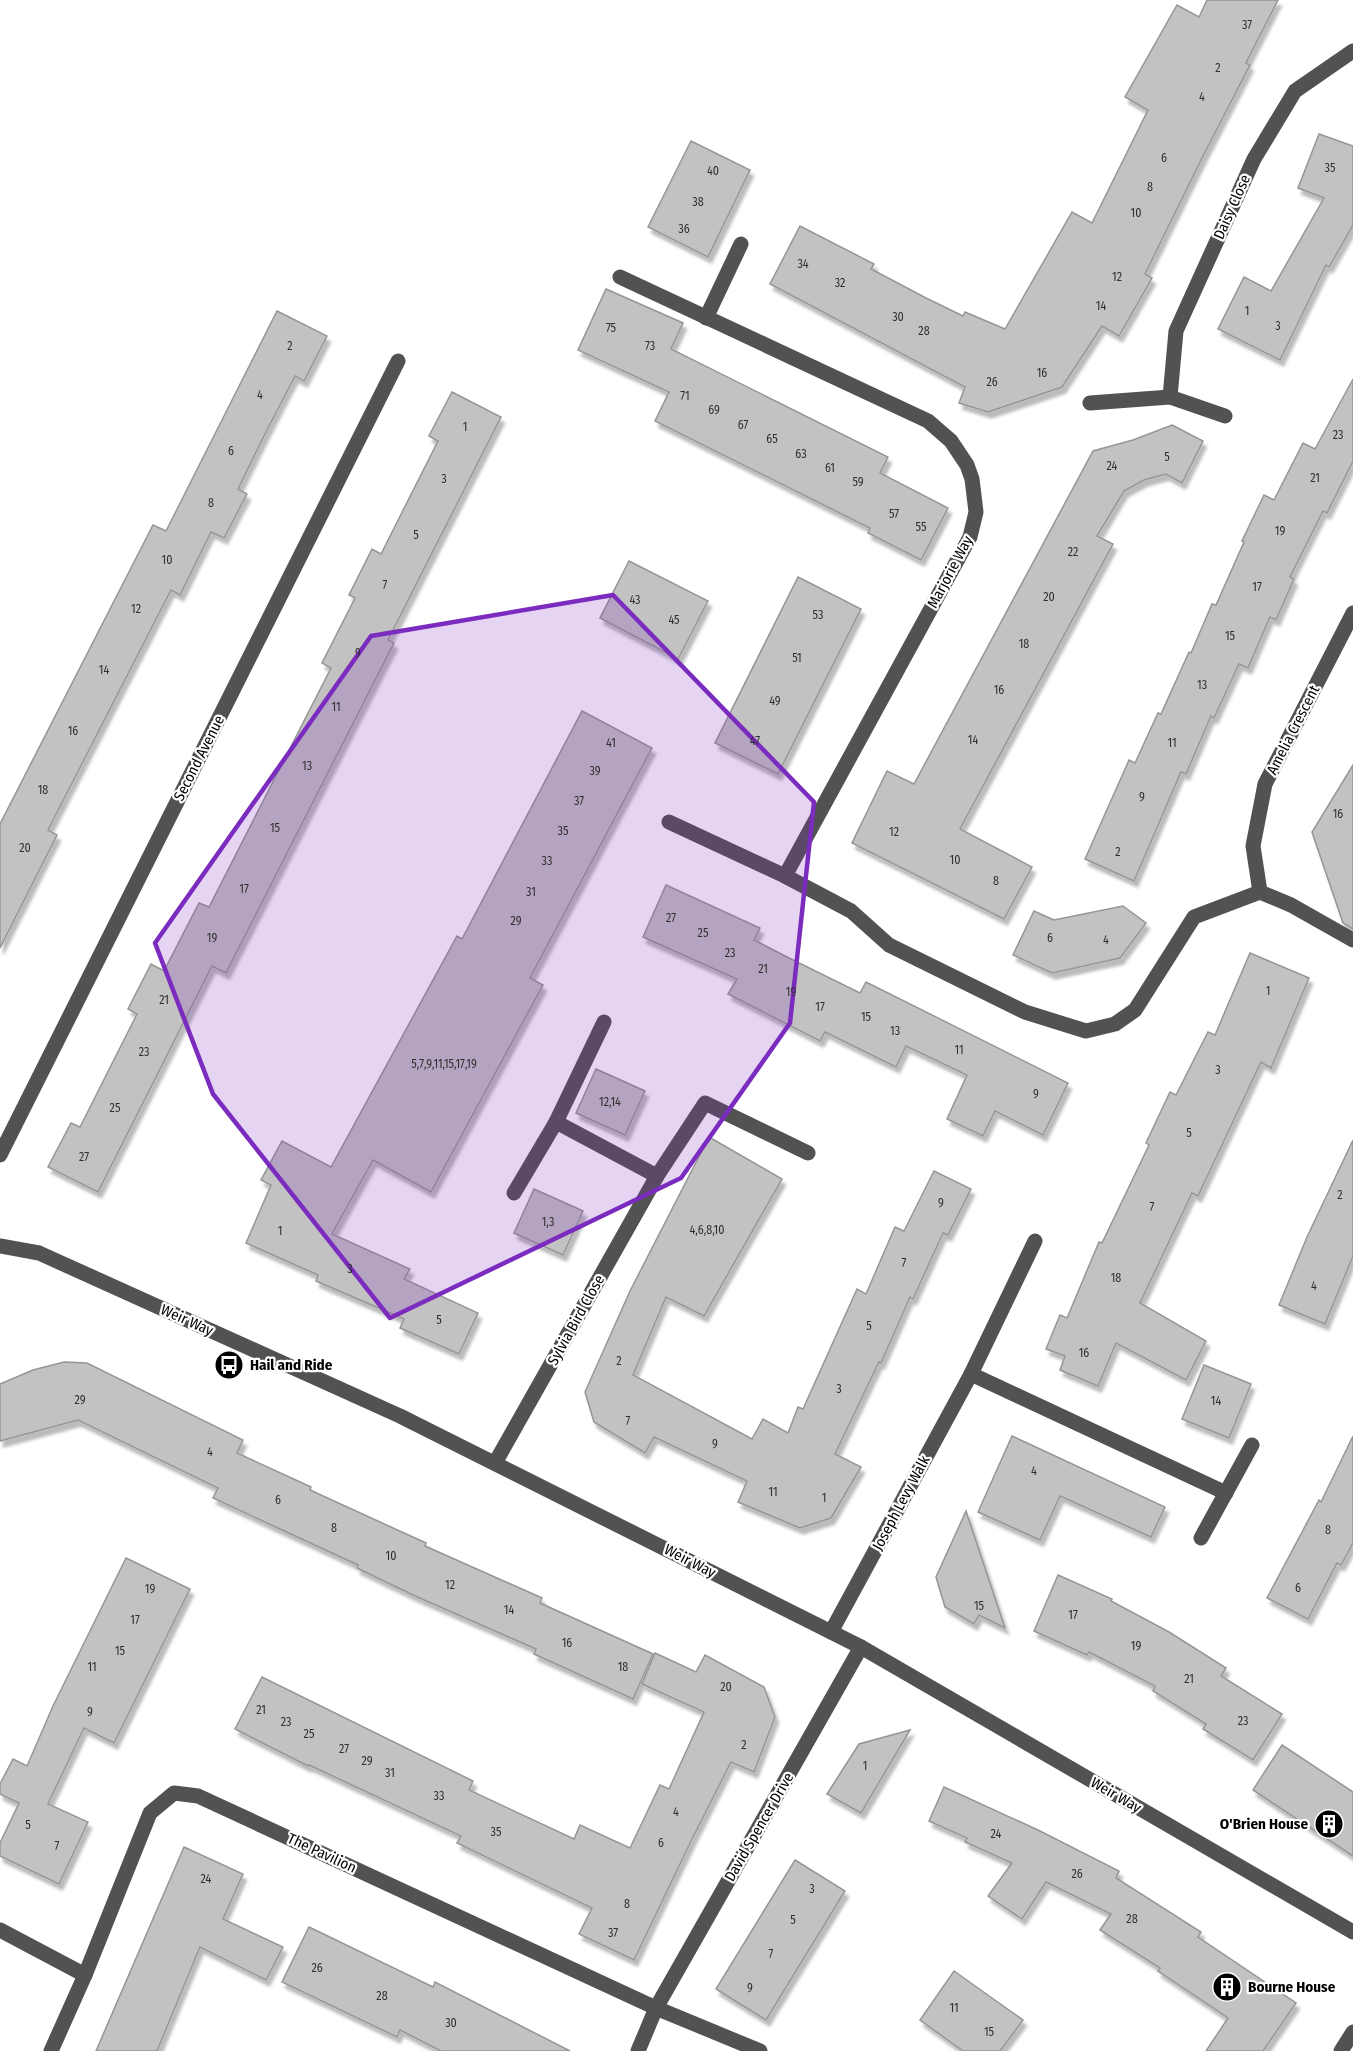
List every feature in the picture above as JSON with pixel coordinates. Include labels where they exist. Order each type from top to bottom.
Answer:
[{"type":"street","name":"Daisy Close","points":[[1170,397],[1176,331],[1254,159],[1295,91],[1353,51]]},
{"type":"street","points":[[706,318],[741,244]]},
{"type":"street","name":"Marjorie Way","points":[[620,278],[928,421],[951,441],[967,465],[972,479],[976,512],[970,537],[785,876]]},
{"type":"street","name":"Second Avenue","points":[[0,1155],[398,361]]},
{"type":"street","points":[[1090,403],[1170,397],[1225,416]]},
{"type":"street","name":"Amelia Crescent","points":[[1260,892],[1253,846],[1265,784],[1353,613]]},
{"type":"street","points":[[669,822],[785,876],[851,911],[889,945],[1025,1012],[1086,1031],[1115,1024],[1135,1010],[1194,917],[1260,892],[1291,905],[1353,940]]},
{"type":"street","points":[[514,1192],[556,1122],[604,1022]]},
{"type":"street","name":"Sylvia Bird Close","points":[[495,1463],[657,1176],[705,1103],[808,1153]]},
{"type":"street","points":[[556,1122],[657,1176]]},
{"type":"street","name":"Joseph Levy Walk","points":[[831,1632],[971,1374],[1035,1241]]},
{"type":"street","name":"Weir Way","points":[[0,1246],[39,1253],[400,1416],[861,1647],[1353,1932]]},
{"type":"street","points":[[971,1374],[1226,1492]]},
{"type":"street","points":[[1201,1538],[1252,1445]]},
{"type":"street","name":"David Spencer Drive","points":[[639,2051],[656,2008],[861,1647]]},
{"type":"street","name":"The Pavilion","points":[[51,2051],[85,1975],[150,1813],[174,1793],[198,1796],[656,2008]]},
{"type":"street","points":[[0,1930],[85,1975]]},
{"type":"street","points":[[656,2008],[760,2051]]},
{"type":"street","points":[[1341,2051],[1353,2032]]},
{"type":"highlighted area","points":[[613,595],[814,802],[790,1023],[681,1178],[390,1318],[213,1094],[155,943],[371,636]]},
{"type":"building","points":[[1207,0],[1278,0],[1246,63],[1250,65],[1145,274],[1152,278],[1119,336],[1102,326],[1062,387],[988,412],[959,403],[965,387],[770,284],[800,226],[874,264],[871,269],[926,298],[963,316],[965,312],[1005,329],[1072,212],[1092,223],[1148,110],[1125,97],[1177,5],[1199,17]]},
{"type":"building","points":[[1319,134],[1353,146],[1353,225],[1329,267],[1326,265],[1280,360],[1218,329],[1244,277],[1271,291],[1324,198],[1298,188]]},
{"type":"building","points":[[691,141],[750,170],[708,257],[648,227]]},
{"type":"building","points":[[606,289],[683,323],[671,349],[888,457],[880,473],[948,508],[921,560],[868,533],[870,528],[655,421],[669,392],[578,350]]},
{"type":"building","points":[[277,311],[327,336],[304,381],[295,376],[265,434],[238,489],[247,494],[224,538],[211,532],[180,595],[171,590],[48,830],[57,835],[0,948],[0,824],[153,525],[166,531]]},
{"type":"building","points":[[1353,379],[1353,461],[1327,513],[1323,511],[1290,577],[1294,579],[1276,620],[1270,617],[1248,668],[1239,664],[1214,718],[1211,716],[1186,774],[1181,772],[1134,881],[1085,859],[1129,760],[1135,763],[1158,713],[1161,714],[1189,652],[1191,653],[1212,604],[1216,605],[1264,495],[1274,500],[1303,443],[1315,449]]},
{"type":"building","points":[[452,392],[501,417],[388,640],[394,643],[226,973],[212,966],[98,1192],[48,1167],[71,1123],[80,1127],[137,1014],[128,1009],[151,964],[164,971],[199,903],[209,907],[331,668],[322,663],[355,598],[349,595],[372,549],[381,554],[438,441],[429,436]]},
{"type":"building","points":[[1172,425],[1203,441],[1182,483],[1166,474],[1144,480],[1124,491],[1097,536],[1113,544],[960,829],[1032,867],[1004,919],[852,843],[887,771],[914,784],[1093,451],[1133,440]]},
{"type":"building","points":[[629,561],[708,601],[678,659],[600,618]]},
{"type":"building","points":[[798,577],[861,609],[778,774],[715,743]]},
{"type":"building","points":[[582,711],[652,748],[530,978],[543,985],[431,1192],[373,1160],[332,1234],[410,1269],[404,1279],[478,1313],[459,1354],[400,1328],[404,1319],[316,1281],[318,1275],[246,1243],[271,1185],[261,1180],[282,1141],[331,1167],[457,936],[462,939]]},
{"type":"building","points":[[1353,765],[1353,929],[1343,923],[1312,832]]},
{"type":"building","points":[[666,885],[760,928],[754,940],[860,993],[866,982],[1068,1083],[1043,1135],[995,1111],[983,1136],[947,1119],[967,1075],[906,1046],[896,1067],[825,1032],[820,1041],[728,994],[737,979],[643,937]]},
{"type":"building","points":[[1123,906],[1146,923],[1120,958],[1052,973],[1013,955],[1034,911],[1054,920]]},
{"type":"building","points":[[1250,953],[1309,978],[1271,1068],[1261,1062],[1198,1196],[1192,1193],[1140,1303],[1206,1341],[1186,1380],[1116,1343],[1098,1386],[1060,1370],[1065,1356],[1046,1349],[1060,1315],[1067,1318],[1099,1242],[1102,1243],[1149,1145],[1146,1143],[1170,1092],[1176,1095],[1208,1032],[1215,1035]]},
{"type":"building","points":[[596,1069],[645,1091],[625,1135],[576,1113]]},
{"type":"building","points":[[709,1137],[782,1179],[704,1316],[666,1297],[633,1375],[752,1439],[763,1419],[788,1433],[798,1407],[803,1409],[857,1289],[866,1294],[895,1227],[904,1231],[934,1171],[971,1189],[948,1235],[943,1233],[913,1299],[910,1297],[881,1363],[879,1362],[835,1454],[861,1467],[831,1518],[800,1528],[738,1502],[747,1481],[654,1437],[645,1453],[594,1422],[585,1392],[630,1291]]},
{"type":"building","points":[[1353,1140],[1353,1256],[1325,1324],[1279,1305],[1307,1237]]},
{"type":"building","points":[[534,1189],[583,1211],[563,1255],[514,1233]]},
{"type":"building","points":[[64,1362],[87,1363],[243,1440],[237,1453],[311,1487],[310,1490],[426,1543],[425,1546],[542,1598],[540,1603],[653,1654],[633,1699],[534,1654],[536,1649],[415,1596],[357,1568],[358,1565],[213,1498],[218,1488],[78,1420],[0,1441],[0,1384],[33,1370]]},
{"type":"building","points":[[1204,1365],[1251,1384],[1229,1438],[1182,1419]]},
{"type":"building","points":[[1012,1436],[1165,1507],[1151,1537],[1060,1496],[1040,1540],[978,1512]]},
{"type":"building","points":[[1353,1436],[1353,1543],[1341,1565],[1337,1563],[1308,1619],[1267,1598],[1319,1500],[1321,1502]]},
{"type":"building","points":[[966,1511],[1005,1628],[979,1615],[974,1624],[945,1607],[936,1577]]},
{"type":"building","points":[[126,1558],[190,1589],[114,1743],[84,1728],[48,1804],[88,1822],[59,1884],[0,1856],[0,1843],[19,1803],[0,1794],[0,1784],[13,1759],[27,1766],[53,1706]]},
{"type":"building","points":[[1058,1575],[1112,1599],[1111,1601],[1169,1632],[1226,1668],[1221,1676],[1282,1714],[1253,1760],[1203,1729],[1206,1724],[1153,1691],[1155,1686],[1089,1652],[1087,1655],[1034,1631]]},
{"type":"building","points":[[655,1653],[696,1672],[705,1655],[764,1687],[775,1717],[754,1772],[731,1762],[634,1960],[579,1934],[592,1908],[457,1843],[461,1836],[308,1766],[235,1729],[262,1677],[473,1781],[469,1790],[574,1839],[580,1825],[630,1848],[660,1785],[669,1789],[704,1712],[642,1684]]},
{"type":"building","points":[[910,1730],[861,1813],[827,1794],[859,1744]]},
{"type":"building","name":"O'Brien House","points":[[1282,1745],[1353,1792],[1353,1856],[1253,1790]]},
{"type":"building","points":[[944,1787],[1038,1830],[1119,1871],[1116,1878],[1201,1932],[1198,1937],[1296,2003],[1263,2051],[1206,2051],[1228,2018],[1158,1971],[1160,1968],[1100,1930],[1111,1914],[1046,1882],[1022,1919],[988,1896],[1012,1863],[965,1842],[967,1838],[929,1821]]},
{"type":"building","points":[[184,1847],[243,1874],[223,1919],[283,1947],[266,1980],[200,1947],[157,2051],[96,2051]]},
{"type":"building","points":[[795,1860],[845,1891],[766,2020],[716,1989]]},
{"type":"building","points":[[309,1927],[433,1987],[435,1982],[570,2051],[441,2051],[400,2030],[397,2037],[282,1982]]},
{"type":"building","points":[[954,1971],[1023,2020],[1000,2051],[963,2051],[920,2020]]},
{"type":"place","name":"Hail and Ride","points":[[229,1365]]},
{"type":"place","name":"O'Brien House","points":[[1329,1824]]},
{"type":"place","name":"Bourne House","points":[[1227,1987]]}]
